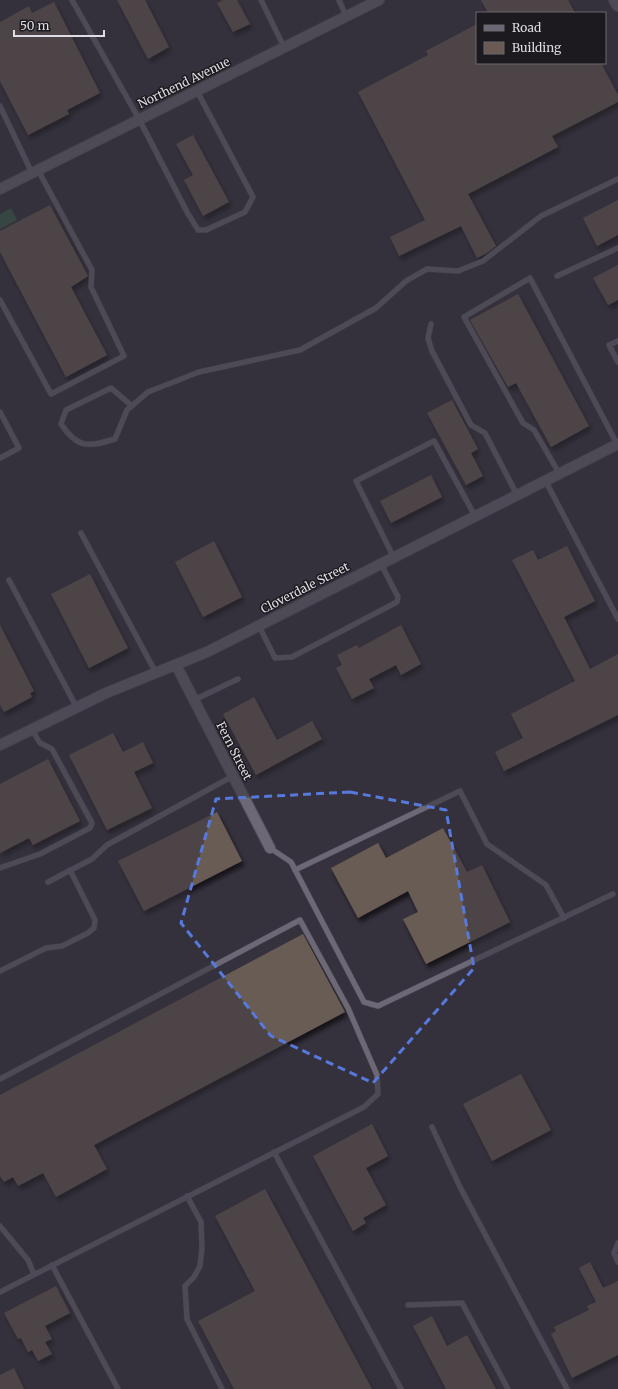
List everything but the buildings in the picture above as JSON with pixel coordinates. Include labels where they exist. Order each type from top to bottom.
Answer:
[{"type":"street","name":"Northend Avenue","points":[[0,189],[379,0]]},
{"type":"street","points":[[615,0],[618,5]]},
{"type":"street","name":"Cloverdale Street","points":[[0,746],[76,708],[207,652],[618,444]]},
{"type":"street","name":"Fern Street","points":[[176,665],[270,848]]},
{"type":"lane","points":[[72,0],[139,119],[187,212],[198,230],[206,230],[245,212],[253,197],[197,91]]},
{"type":"lane","points":[[261,0],[284,47]]},
{"type":"lane","points":[[339,0],[346,16]]},
{"type":"lane","points":[[0,106],[35,171],[92,270],[91,287],[124,356],[51,394],[0,300]]},
{"type":"lane","points":[[132,406],[111,388],[66,410],[61,424],[71,439],[93,446],[115,439],[127,410],[132,406],[148,392],[199,372],[300,350],[376,308],[406,281],[427,269],[458,271],[483,261],[541,216],[618,179]]},
{"type":"lane","points":[[557,276],[618,248]]},
{"type":"lane","points":[[559,473],[534,430],[523,423],[464,317],[530,278],[618,444]]},
{"type":"lane","points":[[431,324],[428,338],[432,351],[471,425],[485,433],[517,495]]},
{"type":"lane","points":[[618,341],[609,345],[618,362]]},
{"type":"lane","points":[[0,412],[19,448],[0,458]]},
{"type":"lane","points":[[394,558],[356,481],[434,441],[475,516]]},
{"type":"lane","points":[[545,480],[618,619]]},
{"type":"lane","points":[[81,533],[156,673]]},
{"type":"lane","points":[[259,626],[275,658],[292,657],[396,602],[398,597],[381,564]]},
{"type":"lane","points":[[10,580],[76,708]]},
{"type":"lane","points":[[194,700],[238,679]]},
{"type":"lane","points":[[0,868],[40,854],[90,828],[92,823],[52,749],[40,743],[32,730]]},
{"type":"lane","points":[[48,882],[92,859],[107,845],[233,776]]},
{"type":"lane","points":[[295,870],[460,791],[487,844],[546,885],[564,918]]},
{"type":"lane","points":[[270,848],[291,862],[364,1002],[378,1006],[613,894]]},
{"type":"lane","points":[[0,971],[46,948],[62,946],[88,933],[94,928],[95,920],[70,870]]},
{"type":"lane","points":[[0,1079],[300,920],[348,1008],[377,1075],[378,1094],[364,1107],[0,1292]]},
{"type":"lane","points":[[432,1127],[460,1187],[567,1389]]},
{"type":"lane","points":[[274,1152],[401,1389]]},
{"type":"lane","points":[[187,1196],[201,1222],[202,1248],[200,1266],[194,1277],[185,1286],[187,1319],[222,1389]]},
{"type":"lane","points":[[0,1226],[28,1260],[34,1274]]},
{"type":"lane","points":[[618,1243],[614,1253],[618,1262]]},
{"type":"lane","points":[[52,1265],[118,1389]]},
{"type":"lane","points":[[408,1304],[462,1303],[508,1389]]},
{"type":"highlighted area","points":[[350,792],[446,810],[474,968],[373,1083],[271,1036],[181,923],[216,799]]},
{"type":"green space","points":[[11,208],[17,220],[0,229],[0,214]]}]
